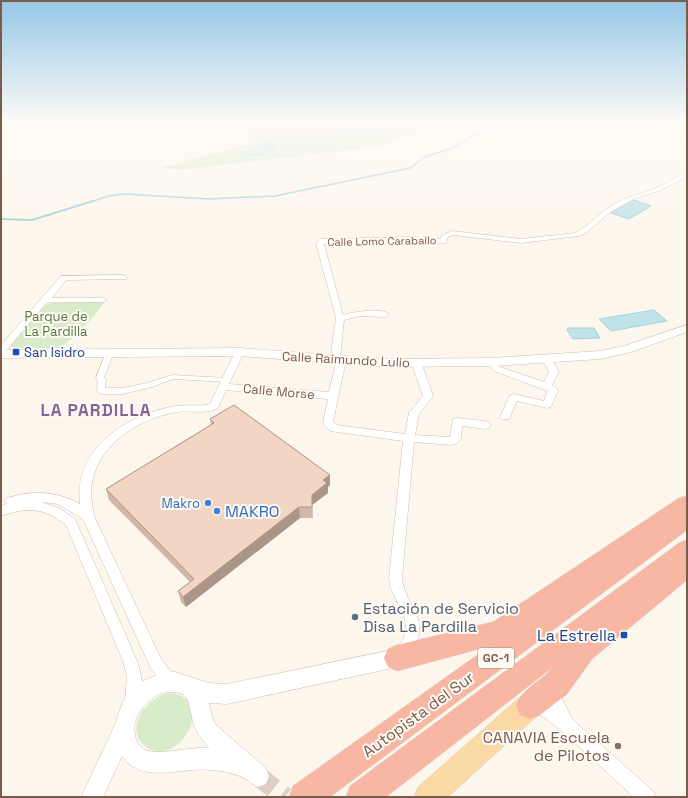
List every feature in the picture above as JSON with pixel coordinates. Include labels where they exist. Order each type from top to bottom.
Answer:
[{"type":"highway","points":[[397,658],[499,632],[687,504]]},
{"type":"highway","name":"Autopista del Sur","points":[[304,797],[687,518]]},
{"type":"highway","name":"GC-1","points":[[361,797],[687,550]]},
{"type":"highway","points":[[530,705],[557,684],[583,650],[687,566]]},
{"type":"main road","points":[[428,797],[446,787],[530,705]]},
{"type":"street","name":"Calle Lomo Caraballo","points":[[340,318],[320,243],[323,241],[413,239],[434,244],[443,241],[445,236],[452,233],[486,236],[544,245],[542,239],[583,233],[608,211],[626,201],[666,186],[681,176],[687,175]]},
{"type":"street","points":[[1,353],[64,278],[123,277]]},
{"type":"street","points":[[45,300],[104,300]]},
{"type":"street","points":[[385,314],[359,313],[340,318],[338,360],[328,423],[334,428],[409,438],[452,441],[456,438],[457,422],[485,425]]},
{"type":"street","name":"Calle Raimundo Lulio","points":[[1,353],[239,352],[386,363],[547,360],[600,355],[614,352],[687,328]]},
{"type":"street","points":[[110,352],[100,378],[102,379],[101,391],[124,391],[149,385],[172,377],[225,384]]},
{"type":"street","points":[[170,682],[156,664],[88,516],[85,493],[88,474],[104,445],[116,433],[136,421],[156,413],[177,408],[210,408],[214,406],[239,352]]},
{"type":"street","points":[[547,360],[554,371],[547,386]]},
{"type":"street","points":[[92,797],[124,728],[127,715],[133,703],[141,694],[160,683],[181,683],[193,689],[209,693],[227,694],[397,658],[408,646],[413,633],[414,624],[397,585],[396,578],[409,438],[414,413],[428,396],[416,362]]},
{"type":"street","points":[[492,362],[497,369],[547,386],[553,390],[548,405],[514,397],[505,417]]},
{"type":"street","name":"Calle Morse","points":[[225,384],[333,396]]},
{"type":"street","points":[[1,505],[29,497],[49,497],[70,503],[88,516]]},
{"type":"street","points":[[1,511],[28,504],[44,506],[58,511],[71,522],[130,661],[135,676],[133,703]]},
{"type":"street","points":[[557,684],[554,700],[558,709],[572,729]]},
{"type":"street","points":[[124,728],[128,748],[135,756],[145,761],[163,762],[199,758],[225,760],[253,772],[209,733],[204,726],[197,696],[193,689]]},
{"type":"street","points":[[530,705],[549,711],[572,729],[647,797]]},
{"type":"green space","points":[[186,161],[253,161],[179,170],[161,168]]},
{"type":"green space","name":"Parque de La Pardilla","points":[[104,302],[98,312],[85,326],[61,347],[45,349],[13,348],[10,345],[44,306],[51,303]]},
{"type":"green space","points":[[167,693],[183,697],[191,706],[192,718],[189,730],[181,742],[170,749],[158,752],[145,746],[139,739],[136,731],[137,722],[145,707],[159,696]]},
{"type":"water","points":[[634,200],[651,206],[629,219],[611,213]]},
{"type":"water","points":[[654,310],[667,321],[611,331],[599,319]]},
{"type":"water","points":[[568,328],[594,328],[600,338],[573,339],[567,330]]},
{"type":"building","name":"MAKRO","points":[[234,405],[330,475],[323,480],[327,483],[312,495],[312,507],[299,507],[183,597],[178,591],[194,579],[106,489],[214,423],[210,419]]},
{"type":"waterway","points":[[90,202],[109,196],[124,194],[209,199],[275,196],[410,168],[419,161]]},
{"type":"waterway","points":[[1,219],[32,220],[93,201]]},
{"type":"tunnel","points":[[258,776],[285,797]]},
{"type":"place","name":"San Isidro","points":[[16,352]]},
{"type":"place","name":"Makro","points":[[208,503]]},
{"type":"place","name":"MAKRO","points":[[217,511]]},
{"type":"place","name":"Estación de Servicio Disa La Pardilla","points":[[355,617]]},
{"type":"place","name":"La Estrella","points":[[624,635]]},
{"type":"place","name":"CANAVIA Escuela de Pilotos","points":[[618,746]]},
{"type":"district","name":"LA PARDILLA","points":[[96,410]]}]
